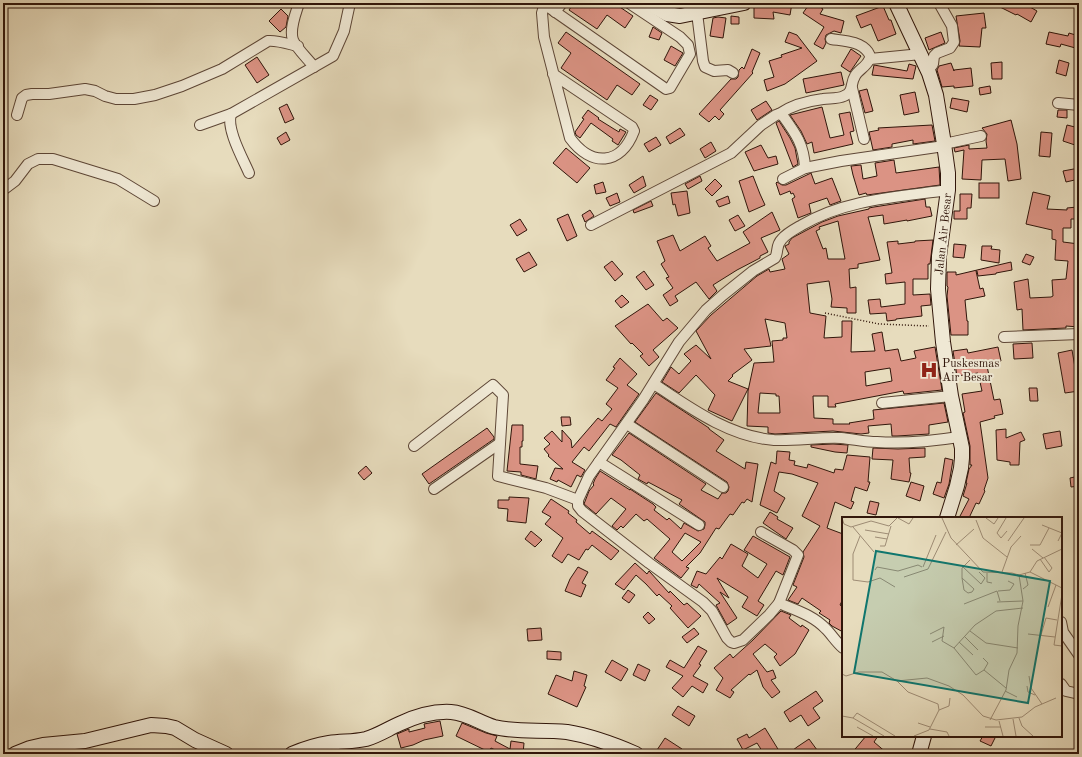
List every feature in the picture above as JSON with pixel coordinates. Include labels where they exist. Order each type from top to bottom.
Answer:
[{"type":"street","points":[[299,3],[292,35],[294,41],[314,67]]},
{"type":"street","points":[[200,125],[231,114],[333,56],[344,31],[350,3]]},
{"type":"street","points":[[555,12],[562,3]]},
{"type":"street","points":[[553,74],[632,126],[634,131],[626,145],[617,154],[608,159],[592,157],[570,138],[553,74],[542,22],[542,13],[545,4],[666,89],[670,88],[674,85],[690,54],[690,50],[680,37],[629,3]]},
{"type":"street","points":[[648,3],[673,16],[697,13],[744,3]]},
{"type":"street","name":"Jalan Air Besar","points":[[896,3],[921,54],[936,95],[948,173],[948,190],[938,256],[938,289],[941,326],[951,396],[962,448],[961,468],[947,517]]},
{"type":"street","points":[[928,71],[933,64],[934,56],[937,53],[950,48],[954,42],[952,26],[939,3]]},
{"type":"street","points":[[697,13],[705,67],[714,71],[728,70],[733,73]]},
{"type":"street","points":[[832,38],[856,43],[865,48],[870,55],[870,59]]},
{"type":"street","points":[[17,114],[22,98],[26,95],[49,94],[85,89],[116,99],[134,99],[155,95],[182,86],[222,69],[268,41],[273,40],[298,46]]},
{"type":"street","points":[[864,139],[852,88],[852,81],[856,73],[870,59],[921,54]]},
{"type":"street","points":[[591,225],[731,153],[761,125],[776,115],[800,104],[822,99],[843,97],[850,93],[852,88]]},
{"type":"street","points":[[1058,103],[1079,105]]},
{"type":"street","points":[[231,114],[229,119],[232,130],[249,173]]},
{"type":"street","points":[[779,114],[783,116],[797,134],[805,156],[805,168]]},
{"type":"street","points":[[783,179],[805,168],[944,145],[981,136]]},
{"type":"street","points":[[3,190],[15,180],[28,164],[38,159],[54,159],[118,179],[154,201]]},
{"type":"street","points":[[761,532],[794,550],[798,555],[779,603],[744,640],[738,643],[731,642],[712,611],[703,602],[649,563],[582,511],[578,506],[578,500],[589,476],[654,384],[678,342],[696,321],[723,295],[753,271],[775,258],[777,255],[776,248],[781,239],[817,217],[846,206],[948,190]]},
{"type":"street","points":[[1004,337],[1079,334]]},
{"type":"street","points":[[654,384],[706,417],[761,439],[786,440],[830,438],[877,442],[916,442],[959,437]]},
{"type":"street","points":[[414,446],[493,386],[503,395],[498,476],[546,488],[578,500]]},
{"type":"street","points":[[882,403],[951,396]]},
{"type":"street","points":[[627,424],[724,486]]},
{"type":"street","points":[[434,489],[500,443]]},
{"type":"street","points":[[599,462],[699,525]]},
{"type":"street","points":[[779,603],[803,612],[817,621],[842,647]]},
{"type":"street","points":[[1062,627],[1063,632],[1079,655]]},
{"type":"street","points":[[1062,685],[1066,691],[1079,694]]},
{"type":"street","points":[[292,754],[318,745],[364,739],[415,718],[430,714],[452,712],[465,715],[494,727],[521,731],[565,732],[583,735],[604,741],[636,754]]},
{"type":"street","points":[[15,754],[43,745],[85,740],[151,725],[175,728],[195,740],[226,754]]},
{"type":"street","points":[[919,754],[924,737]]},
{"type":"path","points":[[824,313],[896,326],[941,326]]},
{"type":"building","points":[[574,3],[614,3],[633,16],[625,28],[607,15],[597,29],[569,10]]},
{"type":"building","points":[[754,3],[792,3],[790,15],[773,12],[774,19],[754,18]]},
{"type":"building","points":[[810,3],[814,3],[823,9],[820,14],[844,21],[841,33],[834,31],[826,35],[826,43],[823,49],[814,44],[824,27],[803,13]]},
{"type":"building","points":[[992,3],[1023,3],[1037,11],[1031,22]]},
{"type":"building","points":[[883,6],[889,20],[891,20],[896,34],[878,41],[871,24],[861,28],[856,16]]},
{"type":"building","points":[[281,9],[288,16],[286,27],[280,32],[269,21]]},
{"type":"building","points":[[984,13],[986,28],[982,28],[980,47],[959,46],[960,41],[956,16]]},
{"type":"building","points":[[731,16],[739,17],[739,24],[731,24]]},
{"type":"building","points":[[713,18],[726,18],[723,38],[710,36]]},
{"type":"building","points":[[653,27],[662,33],[659,40],[649,37]]},
{"type":"building","points":[[566,32],[640,84],[632,95],[617,85],[607,100],[561,68],[571,53],[558,43]]},
{"type":"building","points":[[789,32],[797,35],[817,61],[785,84],[767,91],[764,80],[774,77],[769,61],[802,48],[785,42]]},
{"type":"building","points":[[941,32],[945,43],[929,50],[925,38]]},
{"type":"building","points":[[1049,32],[1068,36],[1069,33],[1079,36],[1079,49],[1061,44],[1060,47],[1046,44]]},
{"type":"building","points":[[671,46],[683,53],[675,66],[664,60]]},
{"type":"building","points":[[752,49],[760,53],[752,72],[753,73],[720,110],[724,114],[719,120],[715,116],[709,122],[699,114],[731,79],[736,79],[738,77],[739,70],[742,67],[744,69]]},
{"type":"building","points":[[851,49],[861,56],[850,72],[841,66]]},
{"type":"building","points":[[257,57],[269,75],[257,83],[245,65]]},
{"type":"building","points":[[1059,60],[1069,63],[1066,76],[1056,73]]},
{"type":"building","points":[[1002,62],[1002,79],[992,79],[991,63]]},
{"type":"building","points":[[951,63],[954,71],[971,68],[973,86],[954,88],[954,86],[942,87],[937,70],[939,66]]},
{"type":"building","points":[[909,64],[916,66],[913,79],[872,75],[874,65],[907,71]]},
{"type":"building","points":[[841,72],[844,85],[806,93],[803,79]]},
{"type":"building","points":[[990,86],[991,93],[980,95],[979,88]]},
{"type":"building","points":[[867,89],[873,111],[865,113],[859,91]]},
{"type":"building","points":[[915,92],[919,112],[904,115],[900,95]]},
{"type":"building","points":[[650,95],[658,100],[651,110],[643,105]]},
{"type":"building","points":[[952,98],[969,101],[967,112],[950,108]]},
{"type":"building","points":[[766,101],[772,110],[757,120],[751,110]]},
{"type":"building","points":[[287,104],[294,119],[285,123],[279,108]]},
{"type":"building","points":[[822,107],[830,138],[844,135],[839,114],[850,112],[854,131],[850,132],[853,144],[814,153],[812,142],[807,144],[801,131],[790,115]]},
{"type":"building","points":[[588,110],[599,118],[598,119],[619,132],[620,129],[626,132],[618,145],[612,141],[613,139],[591,123],[580,138],[576,135],[575,132]]},
{"type":"building","points":[[1058,110],[1067,110],[1067,118],[1057,117]]},
{"type":"building","points":[[1011,120],[1017,144],[1021,179],[1008,181],[1005,159],[982,160],[981,180],[962,179],[964,150],[955,152],[954,148],[969,145],[969,149],[987,148],[987,134],[982,128]]},
{"type":"building","points":[[779,121],[795,148],[798,164],[793,167],[776,123]]},
{"type":"building","points":[[932,125],[935,141],[913,144],[913,140],[892,144],[892,147],[873,150],[869,132],[879,130],[878,128]]},
{"type":"building","points":[[1067,125],[1079,128],[1075,145],[1063,141]]},
{"type":"building","points":[[680,128],[685,135],[670,144],[666,137]]},
{"type":"building","points":[[286,132],[290,140],[281,145],[277,138]]},
{"type":"building","points":[[1041,132],[1052,133],[1050,157],[1039,156]]},
{"type":"building","points":[[656,137],[661,145],[649,152],[644,144]]},
{"type":"building","points":[[711,142],[716,151],[705,158],[700,149]]},
{"type":"building","points":[[761,145],[768,158],[776,156],[778,164],[754,171],[745,152]]},
{"type":"building","points":[[566,148],[590,168],[577,183],[553,163]]},
{"type":"building","points":[[894,160],[896,173],[939,167],[940,185],[859,195],[851,166],[861,165],[863,179],[877,176],[875,163]]},
{"type":"building","points":[[1079,168],[1079,179],[1066,182],[1063,171]]},
{"type":"building","points":[[811,173],[815,184],[832,178],[841,201],[830,205],[827,198],[809,204],[811,213],[798,218],[792,199],[795,197],[793,193],[791,194],[790,191],[780,195],[776,183],[786,185]]},
{"type":"building","points":[[643,176],[646,186],[634,193],[629,185]]},
{"type":"building","points":[[700,176],[702,181],[688,189],[685,184]]},
{"type":"building","points":[[753,176],[765,205],[749,212],[739,181]]},
{"type":"building","points":[[715,179],[722,186],[712,196],[705,189]]},
{"type":"building","points":[[603,182],[606,192],[596,194],[594,185]]},
{"type":"building","points":[[979,183],[999,183],[999,198],[979,198]]},
{"type":"building","points":[[687,191],[690,213],[678,216],[675,204],[673,205],[671,193]]},
{"type":"building","points":[[1033,192],[1050,196],[1047,209],[1067,210],[1067,208],[1077,207],[1077,219],[1071,219],[1071,228],[1063,228],[1063,242],[1079,244],[1079,327],[1066,326],[1066,328],[1023,330],[1022,309],[1017,310],[1014,282],[1028,279],[1030,298],[1051,297],[1053,296],[1052,280],[1066,279],[1068,261],[1055,260],[1056,240],[1052,239],[1052,230],[1026,224]]},
{"type":"building","points":[[617,193],[620,202],[610,206],[606,198]]},
{"type":"building","points":[[960,194],[972,194],[971,208],[967,208],[967,219],[954,219],[954,211],[960,211]]},
{"type":"building","points":[[728,196],[730,203],[719,207],[716,201]]},
{"type":"building","points":[[925,199],[926,207],[930,207],[932,216],[884,224],[883,215],[868,217],[880,260],[858,264],[858,268],[849,269],[850,288],[856,287],[856,313],[847,313],[847,308],[831,307],[832,299],[829,281],[807,284],[810,313],[826,316],[824,338],[842,337],[842,321],[852,321],[851,352],[875,351],[872,334],[882,332],[885,351],[898,349],[901,361],[916,358],[914,351],[935,347],[942,390],[904,394],[903,391],[835,404],[836,407],[828,407],[828,396],[813,396],[814,418],[833,419],[833,424],[850,424],[849,423],[874,419],[873,410],[944,403],[948,422],[929,425],[929,434],[897,436],[892,436],[891,424],[868,426],[869,433],[861,434],[833,431],[775,434],[768,433],[768,427],[747,426],[748,391],[754,363],[774,362],[772,341],[787,338],[785,323],[765,319],[771,346],[744,349],[752,360],[732,375],[733,376],[728,381],[748,389],[732,421],[708,410],[715,395],[696,375],[679,393],[662,382],[671,367],[679,374],[691,361],[684,354],[696,345],[711,359],[696,331],[711,315],[757,276],[769,269],[770,272],[785,269],[782,259],[789,254],[785,246],[789,244],[792,238],[822,222],[838,216],[869,208]],"holes":[[[838,221],[845,259],[828,259],[826,248],[823,249],[816,231],[820,229],[819,227]],[[890,368],[892,381],[866,386],[865,372]],[[760,393],[776,394],[776,396],[779,396],[780,413],[758,413]]]},
{"type":"building","points":[[651,201],[653,206],[634,213],[633,210]]},
{"type":"building","points":[[590,210],[594,216],[585,222],[582,215]]},
{"type":"building","points":[[772,212],[780,230],[761,238],[768,252],[713,285],[717,291],[709,299],[696,282],[675,296],[678,301],[670,306],[663,295],[673,288],[666,278],[669,277],[661,264],[665,261],[657,241],[673,235],[680,251],[705,236],[711,246],[708,248],[717,261],[750,243],[743,232]]},
{"type":"building","points":[[568,214],[577,236],[567,241],[557,219]]},
{"type":"building","points":[[738,215],[745,226],[735,231],[729,220]]},
{"type":"building","points":[[520,219],[527,230],[517,236],[510,225]]},
{"type":"building","points":[[933,240],[930,264],[928,264],[928,279],[913,279],[913,295],[930,294],[931,305],[921,306],[922,316],[887,321],[886,313],[870,314],[868,300],[880,299],[881,307],[905,304],[905,282],[886,284],[885,274],[892,273],[887,242],[898,241],[898,244]]},
{"type":"building","points":[[954,244],[966,245],[964,258],[953,257]]},
{"type":"building","points":[[982,246],[992,246],[991,249],[1000,250],[999,263],[981,260]]},
{"type":"building","points":[[529,252],[537,265],[524,272],[516,259]]},
{"type":"building","points":[[1026,254],[1034,257],[1030,265],[1022,262]]},
{"type":"building","points":[[612,261],[623,274],[615,281],[604,267]]},
{"type":"building","points":[[1011,262],[1012,270],[978,276],[976,271],[980,289],[983,288],[985,296],[965,300],[968,335],[951,335],[947,296],[947,272],[956,272],[956,275]]},
{"type":"building","points":[[644,271],[654,285],[646,290],[636,277]]},
{"type":"building","points":[[622,295],[629,302],[621,308],[615,301]]},
{"type":"building","points":[[648,304],[663,321],[667,318],[678,328],[653,350],[659,357],[649,366],[640,356],[643,354],[632,343],[631,344],[615,326]]},
{"type":"building","points":[[1032,343],[1033,358],[1014,359],[1013,344]]},
{"type":"building","points":[[998,347],[1001,361],[987,364],[987,366],[994,400],[1000,399],[1003,414],[980,422],[988,478],[985,491],[979,504],[976,503],[969,517],[960,517],[969,499],[963,496],[969,469],[972,465],[970,465],[970,446],[963,413],[965,412],[962,394],[982,391],[978,373],[957,376],[953,351],[967,349],[968,353]]},
{"type":"building","points":[[1072,350],[1079,391],[1065,393],[1058,353]]},
{"type":"building","points":[[620,358],[637,374],[627,385],[639,394],[616,427],[610,424],[589,451],[584,447],[572,462],[585,470],[581,477],[577,475],[571,487],[558,480],[557,482],[550,479],[555,468],[563,469],[548,456],[549,455],[544,449],[550,444],[544,438],[552,431],[562,442],[562,430],[571,440],[572,448],[598,418],[602,421],[612,409],[606,404],[618,388],[606,380]]},
{"type":"building","points":[[1029,388],[1037,388],[1038,401],[1030,401]]},
{"type":"building","points":[[656,393],[709,428],[724,440],[716,451],[745,469],[746,462],[758,464],[752,502],[747,499],[744,503],[742,502],[733,515],[730,514],[719,529],[716,528],[700,553],[686,567],[689,568],[681,578],[654,558],[670,539],[647,519],[644,521],[636,514],[623,528],[621,526],[617,530],[612,526],[626,509],[611,498],[596,514],[584,504],[600,471],[653,504],[656,507],[654,510],[667,520],[669,518],[681,529],[684,523],[698,531],[704,529],[705,522],[679,504],[682,500],[648,482],[647,484],[638,479],[640,475],[612,455],[629,433],[706,484],[701,490],[718,499],[722,493],[726,493],[728,491],[729,487],[727,482],[635,422]],"holes":[[[685,533],[701,542],[682,561],[672,552]]]},
{"type":"building","points":[[561,417],[570,417],[571,425],[562,426]]},
{"type":"building","points":[[512,425],[523,425],[523,441],[522,447],[520,447],[520,464],[538,466],[536,479],[521,475],[521,472],[507,471]]},
{"type":"building","points":[[487,428],[494,439],[429,484],[422,474]]},
{"type":"building","points":[[1006,429],[1006,438],[1021,432],[1025,440],[1020,442],[1019,465],[1010,465],[1010,462],[997,460],[996,430]]},
{"type":"building","points":[[1060,431],[1062,446],[1046,449],[1043,434]]},
{"type":"building","points":[[811,445],[848,445],[847,453],[811,447]]},
{"type":"building","points":[[873,448],[925,448],[925,457],[909,458],[911,473],[909,482],[891,479],[893,460],[872,459]]},
{"type":"building","points":[[777,451],[790,452],[789,460],[795,461],[794,465],[807,468],[808,464],[834,473],[835,469],[843,470],[847,455],[870,457],[868,482],[870,482],[867,491],[855,487],[851,501],[854,502],[851,509],[835,502],[827,528],[842,534],[842,601],[840,605],[842,606],[842,631],[832,626],[829,623],[830,620],[819,613],[821,611],[802,598],[798,604],[788,600],[797,587],[793,585],[804,557],[803,552],[820,526],[802,516],[818,483],[792,474],[779,472],[774,491],[785,498],[777,513],[760,505],[771,462],[776,464]]},
{"type":"building","points":[[945,458],[953,460],[949,484],[944,498],[933,494],[937,482],[941,483]]},
{"type":"building","points":[[366,466],[372,473],[364,480],[358,473]]},
{"type":"building","points":[[1079,476],[1079,486],[1071,487],[1070,478]]},
{"type":"building","points":[[911,482],[924,486],[920,501],[906,496]]},
{"type":"building","points":[[509,497],[529,498],[526,523],[507,521],[508,509],[498,508],[498,500],[509,500]]},
{"type":"building","points":[[551,499],[569,511],[568,513],[577,520],[576,522],[590,534],[592,531],[619,551],[611,560],[592,545],[588,550],[586,549],[579,560],[568,554],[562,563],[552,556],[563,538],[545,524],[551,517],[542,512]]},
{"type":"building","points":[[870,501],[879,503],[876,515],[867,513]]},
{"type":"building","points":[[770,512],[778,517],[777,519],[793,528],[786,539],[763,523]]},
{"type":"building","points":[[531,531],[542,540],[535,547],[525,539]]},
{"type":"building","points":[[753,536],[790,557],[783,575],[776,571],[758,601],[764,605],[757,616],[742,607],[748,597],[717,578],[729,598],[720,592],[737,618],[727,625],[716,605],[720,603],[699,584],[697,588],[691,585],[697,571],[706,574],[720,557],[722,559],[731,544],[748,554],[742,566],[758,578],[767,564],[744,550]]},
{"type":"building","points":[[635,563],[647,574],[649,571],[669,593],[670,591],[684,605],[687,603],[701,616],[688,628],[670,608],[672,606],[659,594],[657,596],[636,575],[624,590],[615,584]]},
{"type":"building","points":[[578,567],[588,572],[582,583],[586,585],[581,597],[565,591],[570,579]]},
{"type":"building","points":[[628,590],[635,595],[629,603],[622,598]]},
{"type":"building","points":[[781,611],[791,615],[789,618],[801,627],[802,625],[809,630],[795,654],[780,666],[774,657],[777,654],[765,644],[753,654],[767,672],[773,670],[776,678],[771,680],[780,692],[772,698],[763,687],[757,670],[750,675],[749,674],[731,690],[734,692],[730,698],[716,690],[723,678],[714,668],[730,654],[733,658]]},
{"type":"building","points":[[648,612],[655,619],[649,624],[643,617]]},
{"type":"building","points":[[541,628],[542,640],[528,641],[527,629]]},
{"type":"building","points":[[694,628],[699,634],[687,643],[682,637]]},
{"type":"building","points":[[698,646],[707,651],[699,664],[701,665],[693,676],[708,684],[703,693],[692,686],[683,697],[672,688],[683,676],[666,667],[670,660],[684,668]]},
{"type":"building","points":[[547,651],[561,652],[561,660],[547,659]]},
{"type":"building","points":[[612,660],[628,669],[621,681],[605,672]]},
{"type":"building","points":[[638,664],[650,670],[645,681],[633,675]]},
{"type":"building","points":[[574,671],[587,675],[584,686],[586,687],[577,707],[548,694],[556,675],[572,681]]},
{"type":"building","points":[[816,691],[823,701],[813,708],[820,718],[808,726],[801,715],[790,722],[784,712]]},
{"type":"building","points":[[678,706],[695,716],[689,726],[672,715]]},
{"type":"building","points":[[440,721],[443,736],[424,740],[401,748],[397,734],[409,729],[409,732],[425,728],[424,724]]},
{"type":"building","points":[[462,723],[497,736],[495,741],[510,749],[511,741],[524,743],[523,754],[503,754],[491,748],[489,752],[456,736]]},
{"type":"building","points":[[765,728],[781,754],[764,754],[757,743],[743,750],[737,739],[747,734],[749,738]]},
{"type":"building","points":[[865,737],[877,737],[874,742],[888,754],[851,754]]},
{"type":"building","points":[[982,737],[996,737],[991,746],[980,741]]},
{"type":"building","points":[[665,738],[682,749],[678,754],[663,754],[657,750]]},
{"type":"building","points":[[809,739],[820,754],[788,754],[797,747]]},
{"type":"place","name":"Puskesmas Air Besar","points":[[929,370]]}]
